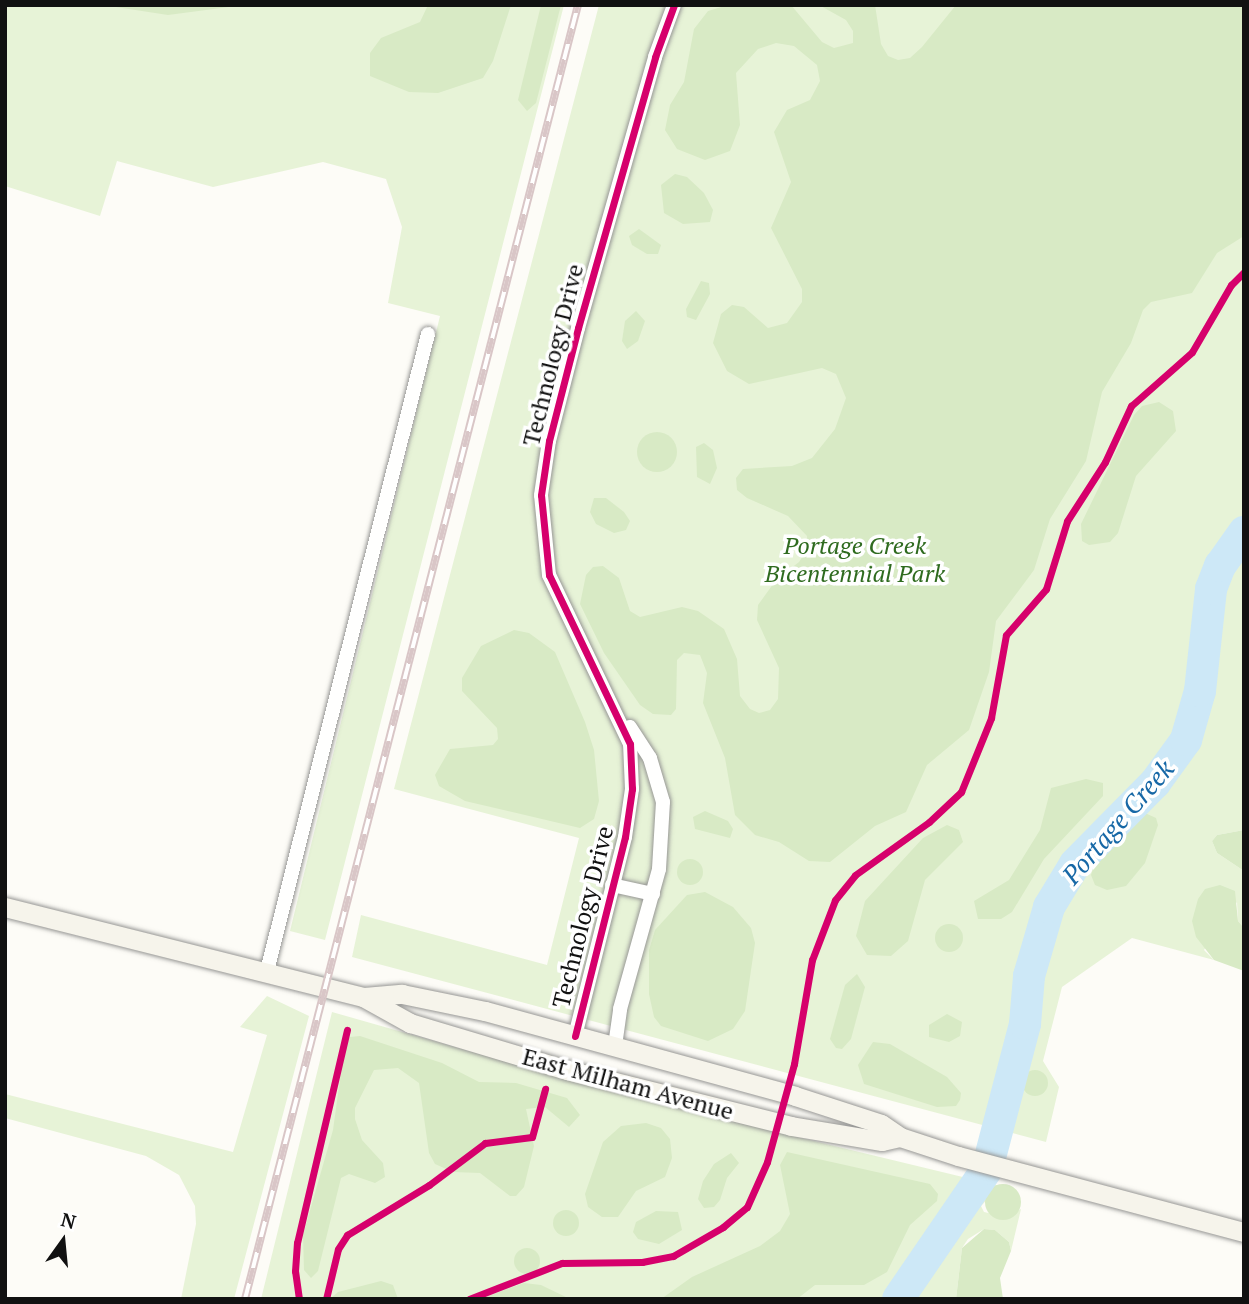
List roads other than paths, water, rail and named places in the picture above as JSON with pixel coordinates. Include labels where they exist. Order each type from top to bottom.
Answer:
[{"type":"street","name":"Technology Drive","points":[[575,1036],[632,789],[630,744],[608,693],[549,575],[541,495],[549,441],[582,315],[654,57],[674,5]]},
{"type":"street","points":[[267,971],[428,334]]},
{"type":"street","points":[[608,693],[650,758],[663,802],[659,869],[620,1009],[615,1046]]},
{"type":"street","points":[[612,885],[653,894]]},
{"type":"street","name":"East Milham Avenue","points":[[5,907],[363,997],[410,1023],[567,1070],[791,1126],[882,1141],[900,1137]]},
{"type":"street","name":"East Milham Avenue","points":[[363,997],[402,994],[615,1046],[795,1096],[881,1124],[900,1137],[1018,1172],[1244,1232]]},
{"type":"waterway","name":"Portage Creek","points":[[898,1299],[987,1169],[1025,1024],[1029,976],[1049,907],[1075,864],[1155,783],[1186,740],[1200,691],[1211,589],[1220,566],[1244,532]]},
{"type":"railway","points":[[245,1299],[578,5]]},
{"type":"park label","name":"Portage Creek Bicentennial Park","points":[[855,560]]}]
